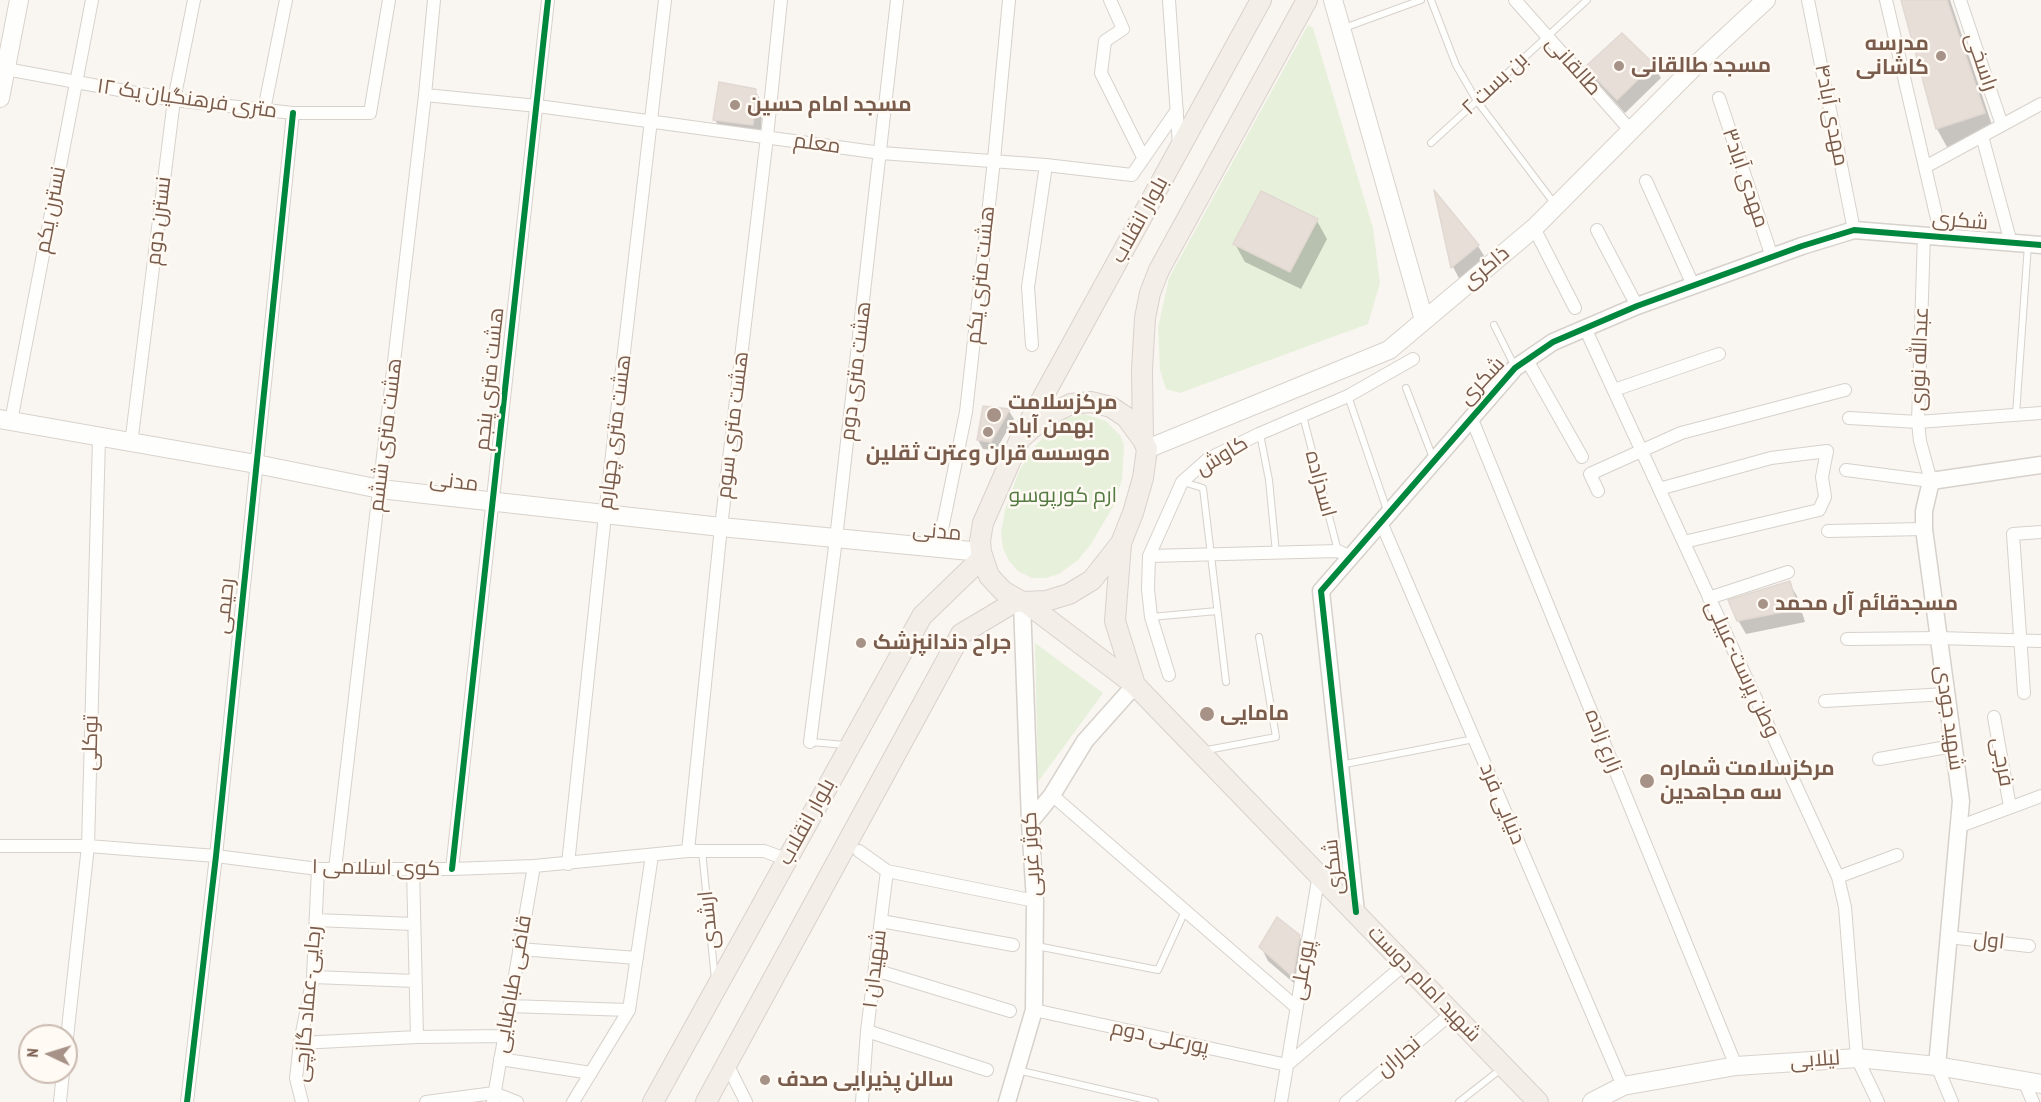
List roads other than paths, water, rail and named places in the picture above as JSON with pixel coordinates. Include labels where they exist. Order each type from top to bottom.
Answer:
[{"type":"main road","points":[[0,99],[19,0]]},
{"type":"main road","name":"بلوار انقلاب","points":[[1020,439],[1261,0]]},
{"type":"main road","name":"بلوار انقلاب","points":[[1145,445],[1142,370],[1145,318],[1153,285],[1165,259],[1307,0]]},
{"type":"main road","points":[[1333,0],[1424,320]]},
{"type":"main road","name":"ذاکری","points":[[1145,445],[1389,351],[1534,228],[1698,63],[1766,0]]},
{"type":"main road","points":[[706,1102],[961,634],[1022,602],[1046,601],[1069,594],[1092,580],[1121,543],[1143,478],[1145,445],[1126,417],[1111,407],[1091,402],[1071,404],[1046,416],[1020,439],[983,523],[980,541],[981,555],[989,576],[1003,591],[1022,602]]},
{"type":"main road","name":"مدنی","points":[[6,420],[131,444],[256,464],[380,489],[981,555]]},
{"type":"main road","points":[[1121,543],[1115,621],[1135,685]]},
{"type":"main road","name":"بلوار انقلاب","points":[[653,1102],[922,616],[981,555]]},
{"type":"main road","name":"شهید امام دوست","points":[[1022,602],[1135,685],[1538,1102]]},
{"type":"main road","name":"لیلابی","points":[[1592,1102],[1623,1086],[1736,1066],[1857,1058],[1937,1066],[2032,1083]]},
{"type":"street","name":"نسترن یکم","points":[[6,420],[92,0]]},
{"type":"street","name":"نسترن دوم","points":[[131,444],[174,100],[194,0]]},
{"type":"street","points":[[264,110],[286,0]]},
{"type":"street","name":"۱۲ متری فرهنگیان یک","points":[[6,69],[174,100],[293,113],[370,113],[389,0]]},
{"type":"street","name":"هشت متری ششم","points":[[335,869],[425,95],[434,0]]},
{"type":"street","name":"هشت متری پنجم","points":[[452,869],[548,0]]},
{"type":"street","name":"هشت متری چهارم","points":[[568,864],[605,515],[665,0]]},
{"type":"street","name":"هشت متری سوم","points":[[688,851],[721,527],[781,0]]},
{"type":"street","name":"هشت متری دوم","points":[[810,742],[836,538],[897,0]]},
{"type":"street","name":"هشت متری یکم","points":[[938,549],[966,412],[1009,0]]},
{"type":"street","points":[[1110,0],[1123,29],[1105,41],[1101,73],[1143,157]]},
{"type":"street","points":[[1169,0],[1179,148]]},
{"type":"street","name":"طالقانی","points":[[1515,0],[1631,131]]},
{"type":"street","name":"مهدی آباد۴","points":[[1808,0],[1854,230]]},
{"type":"street","name":"عبدالله نوری","points":[[1886,0],[1925,167],[1932,235],[1918,422],[1920,441],[1931,481]]},
{"type":"street","name":"راسخی","points":[[1960,0],[2002,125]]},
{"type":"street","name":"معلم","points":[[425,95],[538,105],[881,153],[994,160],[1132,175],[1177,110]]},
{"type":"street","name":"مهدی آباد۳","points":[[1719,99],[1772,257]]},
{"type":"street","points":[[1925,167],[2041,104]]},
{"type":"street","name":"رحیمی","points":[[188,1102],[216,856],[293,113]]},
{"type":"street","points":[[1982,136],[2010,243]]},
{"type":"street","points":[[1032,345],[1028,287],[1046,165]]},
{"type":"street","points":[[1646,181],[1694,285]]},
{"type":"street","points":[[1534,228],[1575,308]]},
{"type":"street","name":"شکری","points":[[1356,912],[1321,591],[1345,554],[1384,517],[1471,417],[1521,364],[1553,342],[1638,306],[1854,230],[2035,245]]},
{"type":"street","points":[[1597,231],[1638,306]]},
{"type":"street","name":"وطن پرست-عبیلی","points":[[1585,328],[1838,877],[1845,907],[1857,1058]]},
{"type":"street","points":[[1614,390],[1719,354]]},
{"type":"street","name":"کاوش","points":[[1169,675],[1151,617],[1148,589],[1149,556],[1182,482],[1208,459],[1347,396],[1413,359]]},
{"type":"street","points":[[1521,364],[1582,457]]},
{"type":"street","points":[[1598,491],[1590,474],[1681,433],[1845,390]]},
{"type":"street","points":[[1850,418],[1918,422],[2041,413]]},
{"type":"street","name":"زارع زاده","points":[[1471,417],[1736,1066]]},
{"type":"street","name":"توکلی","points":[[69,1024],[88,846],[99,438]]},
{"type":"street","points":[[1659,489],[1771,458],[1827,451],[1822,477],[1825,497],[1819,510],[1684,542]]},
{"type":"street","points":[[1846,470],[1931,481],[2041,465]]},
{"type":"street","name":"شهید جودی","points":[[1931,481],[1924,511],[1924,530],[1961,801],[1937,1066]]},
{"type":"street","name":"دنیایی فرد","points":[[1384,517],[1474,739],[1623,1086]]},
{"type":"street","points":[[1828,531],[1924,530]]},
{"type":"street","points":[[2024,693],[2013,534],[2041,532]]},
{"type":"street","points":[[1149,556],[1211,553],[1345,554]]},
{"type":"street","points":[[1709,597],[1788,572]]},
{"type":"street","name":"کوثر غربی","points":[[1007,1102],[1034,1010],[1035,901],[1022,602]]},
{"type":"street","points":[[1847,639],[1939,638],[2041,641]]},
{"type":"street","points":[[1030,822],[1052,795],[1085,741],[1135,685]]},
{"type":"street","points":[[1825,701],[1946,694]]},
{"type":"street","name":"فرجی","points":[[1994,717],[2010,807]]},
{"type":"street","points":[[1879,759],[1953,746]]},
{"type":"street","points":[[1052,795],[1296,1007]]},
{"type":"street","points":[[1958,827],[2041,795]]},
{"type":"street","name":"کوی اسلامی ۱","points":[[0,846],[88,846],[216,856],[318,869],[452,869],[534,866],[688,851],[764,851],[786,859]]},
{"type":"street","points":[[859,851],[887,871],[1035,901]]},
{"type":"street","points":[[573,1102],[629,1010],[652,855]]},
{"type":"street","points":[[1838,877],[1897,855]]},
{"type":"street","name":"قاضی طباطبایی","points":[[493,1098],[534,866]]},
{"type":"street","name":"رجایی-عماد گازچی","points":[[302,1102],[296,1078],[300,1043],[314,977],[318,869]]},
{"type":"street","points":[[412,869],[417,1037]]},
{"type":"street","name":"شهیدان ۱","points":[[862,1102],[867,1031],[887,871]]},
{"type":"street","name":"پورعلی","points":[[1281,1102],[1319,874]]},
{"type":"street","points":[[316,920],[414,924]]},
{"type":"street","points":[[881,921],[1013,945]]},
{"type":"street","name":"اول","points":[[1948,937],[2029,946]]},
{"type":"street","points":[[519,949],[637,958]]},
{"type":"street","points":[[1287,1065],[1405,964]]},
{"type":"street","points":[[875,970],[1010,1011]]},
{"type":"street","points":[[314,977],[415,981]]},
{"type":"street","points":[[509,1006],[629,1010]]},
{"type":"street","name":"پورعلی دوم","points":[[1034,1010],[1287,1065]]},
{"type":"street","name":"نجاران","points":[[1347,1102],[1452,1012]]},
{"type":"street","points":[[867,1031],[987,1070]]},
{"type":"street","points":[[300,1043],[417,1037],[504,1036]]},
{"type":"street","points":[[1857,1058],[1878,1102]]},
{"type":"street","points":[[500,1059],[591,1073]]},
{"type":"street","points":[[726,1064],[746,1102]]},
{"type":"street","points":[[1937,1066],[1952,1102]]},
{"type":"street","points":[[2032,1083],[2033,1102]]},
{"type":"street","points":[[60,1102],[62,1084]]},
{"type":"street","points":[[426,1102],[493,1098],[517,1102]]},
{"type":"lane","points":[[1340,29],[1421,0]]},
{"type":"lane","points":[[1431,0],[1456,65],[1477,100],[1557,206]]},
{"type":"lane","name":"بن بست ۲","points":[[1431,143],[1587,0]]},
{"type":"lane","points":[[2016,414],[2035,245]]},
{"type":"lane","points":[[1494,325],[1521,364]]},
{"type":"lane","points":[[1406,388],[1434,460]]},
{"type":"lane","points":[[1347,396],[1384,517]]},
{"type":"lane","name":"اسدزاده","points":[[1303,416],[1345,554]]},
{"type":"lane","points":[[1259,434],[1269,480],[1276,553]]},
{"type":"lane","points":[[1182,482],[1203,488],[1226,682]]},
{"type":"lane","points":[[1151,617],[1217,611]]},
{"type":"lane","points":[[1199,752],[1275,737],[1258,637]]},
{"type":"lane","points":[[1340,765],[1474,739]]},
{"type":"lane","points":[[810,742],[849,746]]},
{"type":"lane","name":"ارشدی","points":[[702,851],[716,989]]},
{"type":"lane","points":[[1035,946],[1158,970],[1185,911]]},
{"type":"lane","points":[[1459,1102],[1504,1067]]},
{"type":"lane","points":[[1016,1070],[1155,1102]]},
{"type":"place","name":"مدرسه کاشانی","points":[[1941,56]]},
{"type":"place","name":"مسجد طالقانی","points":[[1619,66]]},
{"type":"place","name":"مسجد امام حسین","points":[[735,105]]},
{"type":"place","name":"مرکزسلامت بهمن آباد","points":[[994,415]]},
{"type":"place","name":"موسسه قران وعترت ثقلین","points":[[988,432]]},
{"type":"place","name":"مسجدقائم آل محمد","points":[[1763,604]]},
{"type":"place","name":"جراح دندانپزشک","points":[[861,643]]},
{"type":"place","name":"مامایی","points":[[1207,714]]},
{"type":"place","name":"مرکزسلامت شماره سه مجاهدین","points":[[1647,781]]},
{"type":"place","name":"سالن پذیرایی صدف","points":[[765,1080]]},
{"type":"park label","name":"ارم کورپوسو","points":[[1063,496]]}]
